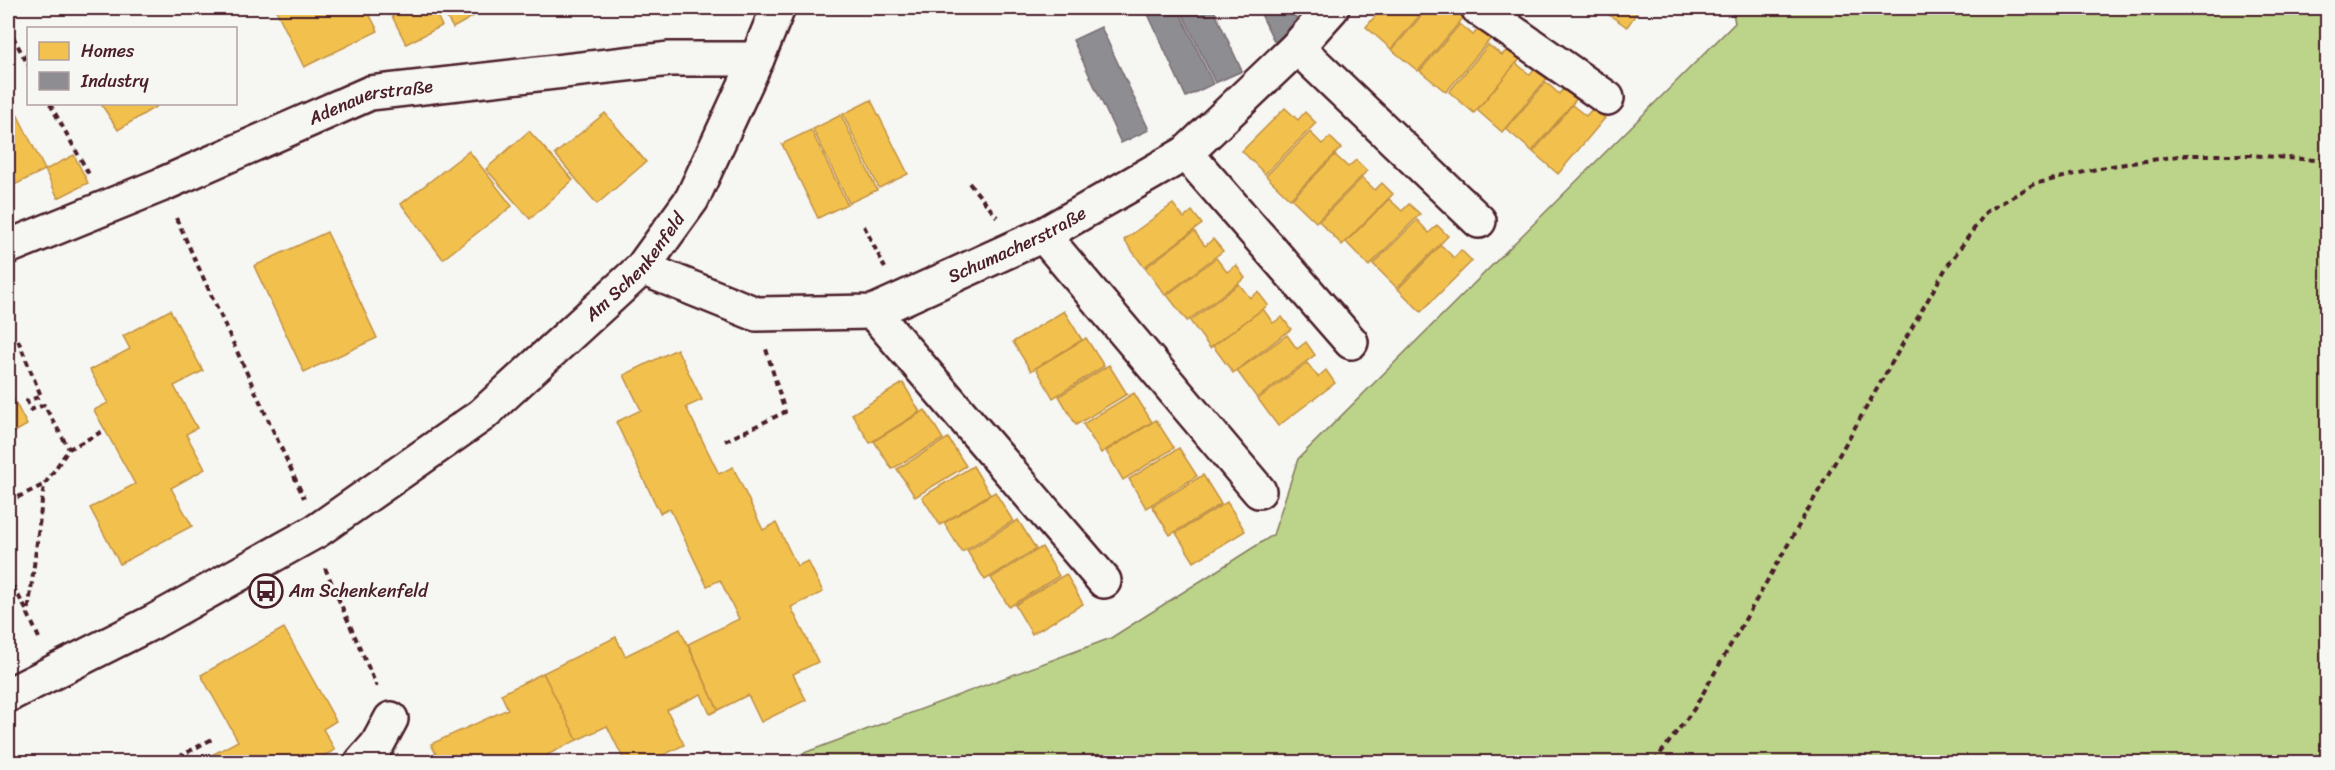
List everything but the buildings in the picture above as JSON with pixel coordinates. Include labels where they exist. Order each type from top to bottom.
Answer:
[{"type":"street","name":"Am Schenkenfeld","points":[[8,695],[164,616],[318,530],[482,415],[642,268],[692,198],[757,59],[778,8]]},
{"type":"street","name":"Schumacherstraße","points":[[642,268],[756,314],[887,306],[1043,235],[1186,153],[1297,47],[1332,8]]},
{"type":"street","points":[[1478,8],[1606,98]]},
{"type":"street","points":[[1297,47],[1479,221]]},
{"type":"street","name":"Adenauerstraße","points":[[8,247],[161,184],[370,93],[669,59],[757,59]]},
{"type":"street","points":[[1186,153],[1351,342]]},
{"type":"street","points":[[1043,235],[1258,491]]},
{"type":"street","points":[[887,306],[1104,581]]},
{"type":"street","points":[[362,762],[377,745],[391,719]]},
{"type":"path","points":[[8,27],[27,63]]},
{"type":"path","points":[[51,105],[92,179]]},
{"type":"path","points":[[1654,762],[1694,709],[1940,279],[1986,212],[2034,184],[2105,167],[2185,155],[2249,155],[2328,160]]},
{"type":"path","points":[[178,221],[297,484]]},
{"type":"path","points":[[864,226],[887,306]]},
{"type":"path","points":[[18,340],[41,396],[27,401],[30,410],[44,405],[69,449]]},
{"type":"path","points":[[725,441],[785,411],[778,390]]},
{"type":"path","points":[[28,614],[44,485],[69,449],[105,430]]},
{"type":"path","points":[[8,502],[44,485]]},
{"type":"path","points":[[8,577],[55,672]]},
{"type":"path","points":[[329,578],[377,687]]},
{"type":"path","points":[[169,762],[214,738]]},
{"type":"green space","points":[[1732,8],[2327,8],[2327,762],[780,762],[1111,638],[1273,535],[1298,459],[1735,23]]},
{"type":"place","name":"Am Schenkenfeld","points":[[266,591]]}]
